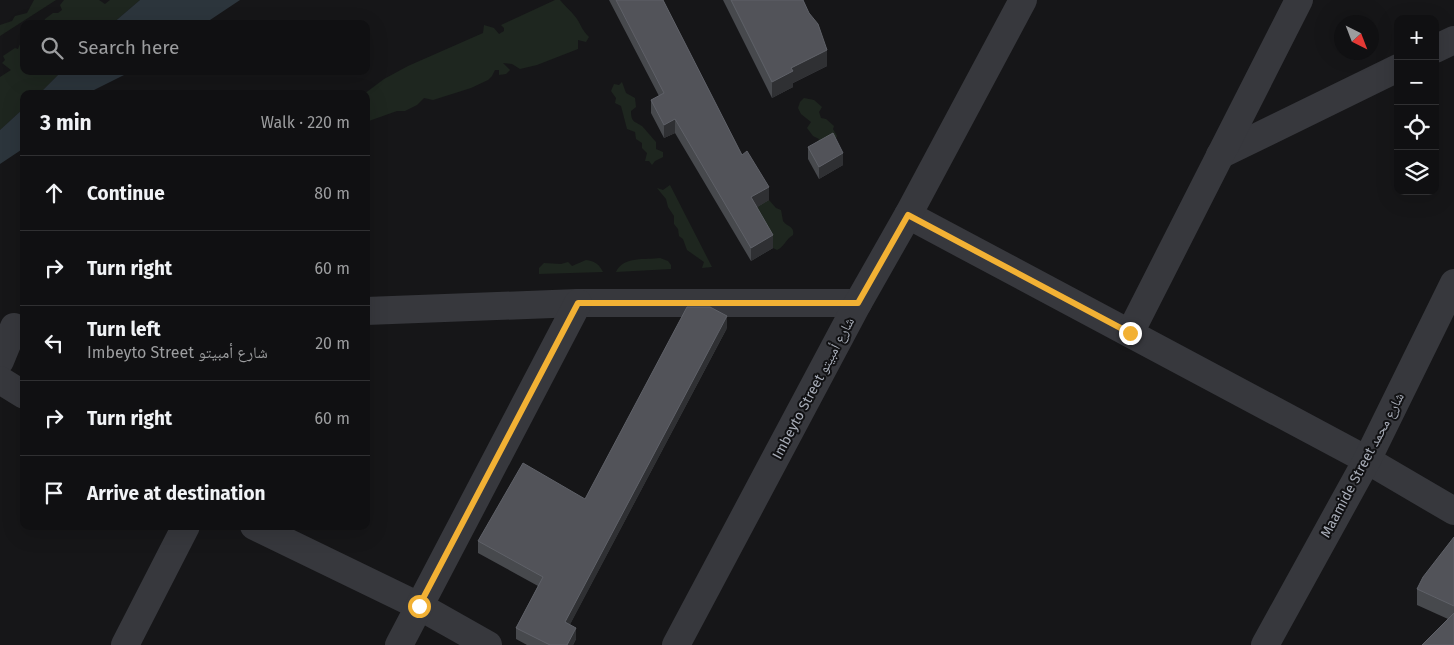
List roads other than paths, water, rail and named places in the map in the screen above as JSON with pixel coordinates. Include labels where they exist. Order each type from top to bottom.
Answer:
[{"type":"street","name":"Imbeyto Street شارع أمبيتو","points":[[676,645],[858,303],[908,215],[1023,0]]},
{"type":"street","points":[[1130,333],[1299,0]]},
{"type":"street","points":[[1439,48],[1454,40]]},
{"type":"street","points":[[1220,155],[1394,70]]},
{"type":"street","points":[[908,215],[1367,460],[1454,511]]},
{"type":"street","name":"Maamide Street شارع محمد","points":[[1265,645],[1367,460],[1454,283]]},
{"type":"street","points":[[399,645],[578,303]]},
{"type":"street","points":[[370,311],[578,303],[858,303]]},
{"type":"street","points":[[0,361],[13,327]]},
{"type":"street","points":[[0,380],[20,392]]},
{"type":"street","points":[[125,645],[184,530]]},
{"type":"street","points":[[262,530],[419,606],[488,645]]}]
